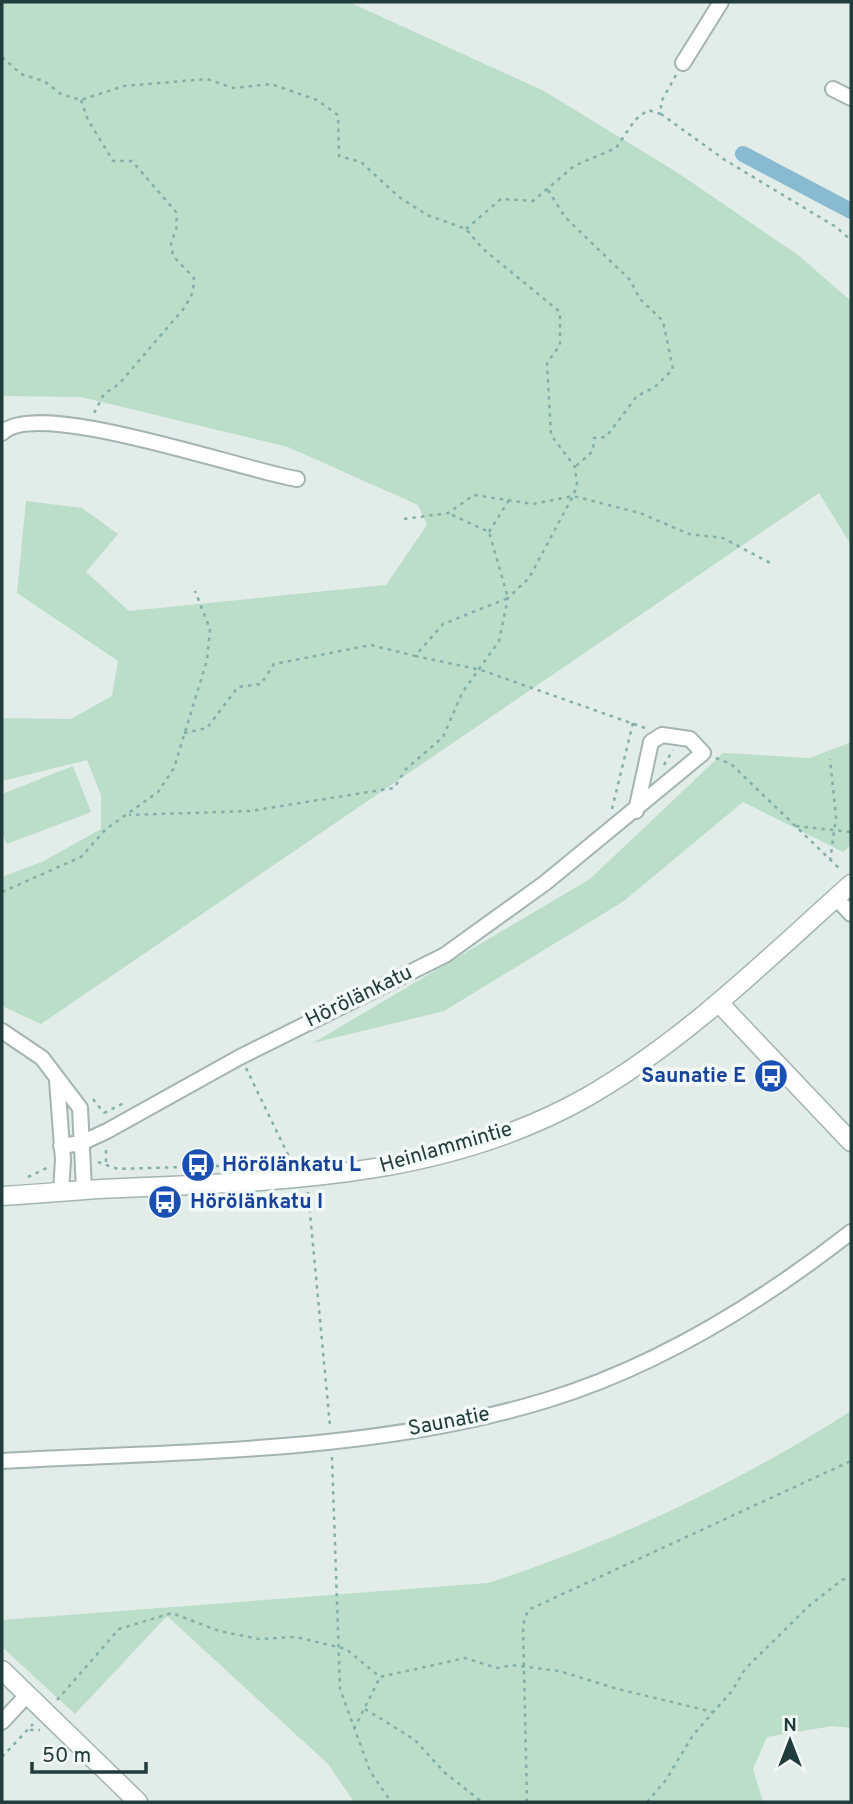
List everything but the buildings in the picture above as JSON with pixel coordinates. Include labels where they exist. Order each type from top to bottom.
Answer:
[{"type":"street","points":[[683,63],[721,2]]},
{"type":"street","points":[[833,89],[851,98]]},
{"type":"street","points":[[2,433],[10,425],[42,421],[91,427],[297,479]]},
{"type":"street","points":[[636,811],[651,742],[662,734],[681,737],[690,739],[703,753]]},
{"type":"street","name":"Hörölänkatu","points":[[57,1152],[81,1143],[240,1057],[445,955],[545,883],[636,811],[703,753]]},
{"type":"street","points":[[840,887],[851,914]]},
{"type":"street","name":"Heinlammintie","points":[[2,1196],[84,1189],[295,1181],[369,1170],[494,1139],[585,1098],[653,1054],[719,1003],[840,887]]},
{"type":"street","points":[[719,1003],[851,1142]]},
{"type":"street","points":[[2,1031],[42,1058],[80,1108],[84,1189]]},
{"type":"street","points":[[57,1075],[57,1152],[61,1191]]},
{"type":"street","name":"Saunatie","points":[[2,1461],[331,1441],[414,1430],[549,1400],[714,1328],[789,1280],[851,1232]]},
{"type":"street","points":[[2,1670],[27,1695],[48,1706],[138,1802]]},
{"type":"street","points":[[2,1722],[27,1695]]},
{"type":"path","points":[[2,57],[21,74],[44,81],[61,94],[81,100],[124,86],[207,79],[233,88],[271,83],[317,100],[338,115],[339,156],[361,162],[398,197],[427,215],[466,229],[491,257],[560,312],[560,345],[547,363],[551,435],[575,467],[577,485],[573,496],[529,578],[508,598],[443,624],[415,656]]},
{"type":"path","points":[[661,114],[661,102],[683,63]]},
{"type":"path","points":[[81,100],[106,153],[113,161],[132,161],[176,212],[177,226],[171,244],[173,256],[194,278],[193,292],[185,307],[119,384],[104,394],[93,413],[91,427]]},
{"type":"path","points":[[466,229],[501,199],[533,201],[574,166],[616,148],[635,120],[648,110],[661,114],[724,160],[836,227],[851,240]]},
{"type":"path","points":[[548,190],[565,217],[630,280],[640,299],[663,321],[673,369],[655,387],[637,396],[606,437],[594,438],[593,451],[575,467]]},
{"type":"path","points":[[404,519],[448,513],[474,495],[533,504],[573,496],[640,513],[689,534],[723,538],[774,565]]},
{"type":"path","points":[[129,815],[250,811],[394,788],[406,769],[443,737],[462,694],[499,641],[508,598],[489,532],[509,500]]},
{"type":"path","points":[[448,513],[489,532]]},
{"type":"path","points":[[2,892],[81,857],[106,829],[158,792],[174,768],[207,660],[210,629],[195,591]]},
{"type":"path","points":[[184,733],[207,728],[238,687],[261,684],[274,664],[371,645],[481,670],[662,734]]},
{"type":"path","points":[[620,810],[610,819],[633,723]]},
{"type":"path","points":[[660,772],[681,737]]},
{"type":"path","points":[[703,753],[731,764],[844,872],[840,887]]},
{"type":"path","points":[[830,759],[836,817],[830,861]]},
{"type":"path","points":[[796,826],[851,832]]},
{"type":"path","points":[[240,1057],[294,1168],[286,1168]]},
{"type":"path","points":[[104,1113],[128,1101]]},
{"type":"path","points":[[21,1179],[39,1174],[47,1168],[57,1152]]},
{"type":"path","points":[[118,1169],[229,1167]]},
{"type":"path","points":[[308,1192],[331,1441],[340,1689],[370,1771],[391,1802]]},
{"type":"path","points":[[527,1802],[523,1625],[528,1610],[851,1461]]},
{"type":"path","points":[[647,1802],[666,1780],[693,1735],[732,1691],[745,1669],[810,1605],[842,1580],[851,1577]]},
{"type":"path","points":[[2,1757],[30,1730],[48,1706],[119,1629],[172,1613],[219,1631],[259,1639],[296,1637],[346,1649],[380,1677]]},
{"type":"path","points":[[380,1677],[465,1658],[497,1668],[511,1665],[559,1671],[618,1689],[712,1712]]},
{"type":"path","points":[[354,1729],[380,1677]]},
{"type":"path","points":[[365,1709],[415,1740],[444,1772],[482,1802]]},
{"type":"green space","points":[[2,2],[349,2],[544,91],[678,173],[798,255],[851,301],[851,545],[819,493],[41,1024],[2,1006],[2,877],[42,862],[101,829],[101,795],[87,760],[2,781],[2,718],[71,719],[112,696],[118,661],[17,593],[26,501],[82,508],[118,534],[86,572],[129,611],[386,585],[427,525],[418,505],[288,447],[81,397],[2,396]]},
{"type":"green space","points":[[851,742],[851,845],[843,852],[743,802],[624,901],[444,1011],[313,1043],[590,879],[723,753],[810,758]]},
{"type":"green space","points":[[73,766],[91,812],[7,844],[2,832],[2,794]]},
{"type":"green space","points":[[851,1411],[851,1728],[832,1726],[767,1737],[753,1769],[763,1802],[354,1802],[328,1764],[167,1616],[75,1714],[2,1647],[2,1620],[488,1583],[583,1549],[675,1509],[765,1462]]},
{"type":"waterway","points":[[743,154],[851,211]]},
{"type":"place","name":"Saunatie E","points":[[771,1076]]},
{"type":"place","name":"Hörölänkatu L","points":[[198,1165]]},
{"type":"place","name":"Hörölänkatu I","points":[[165,1202]]}]
